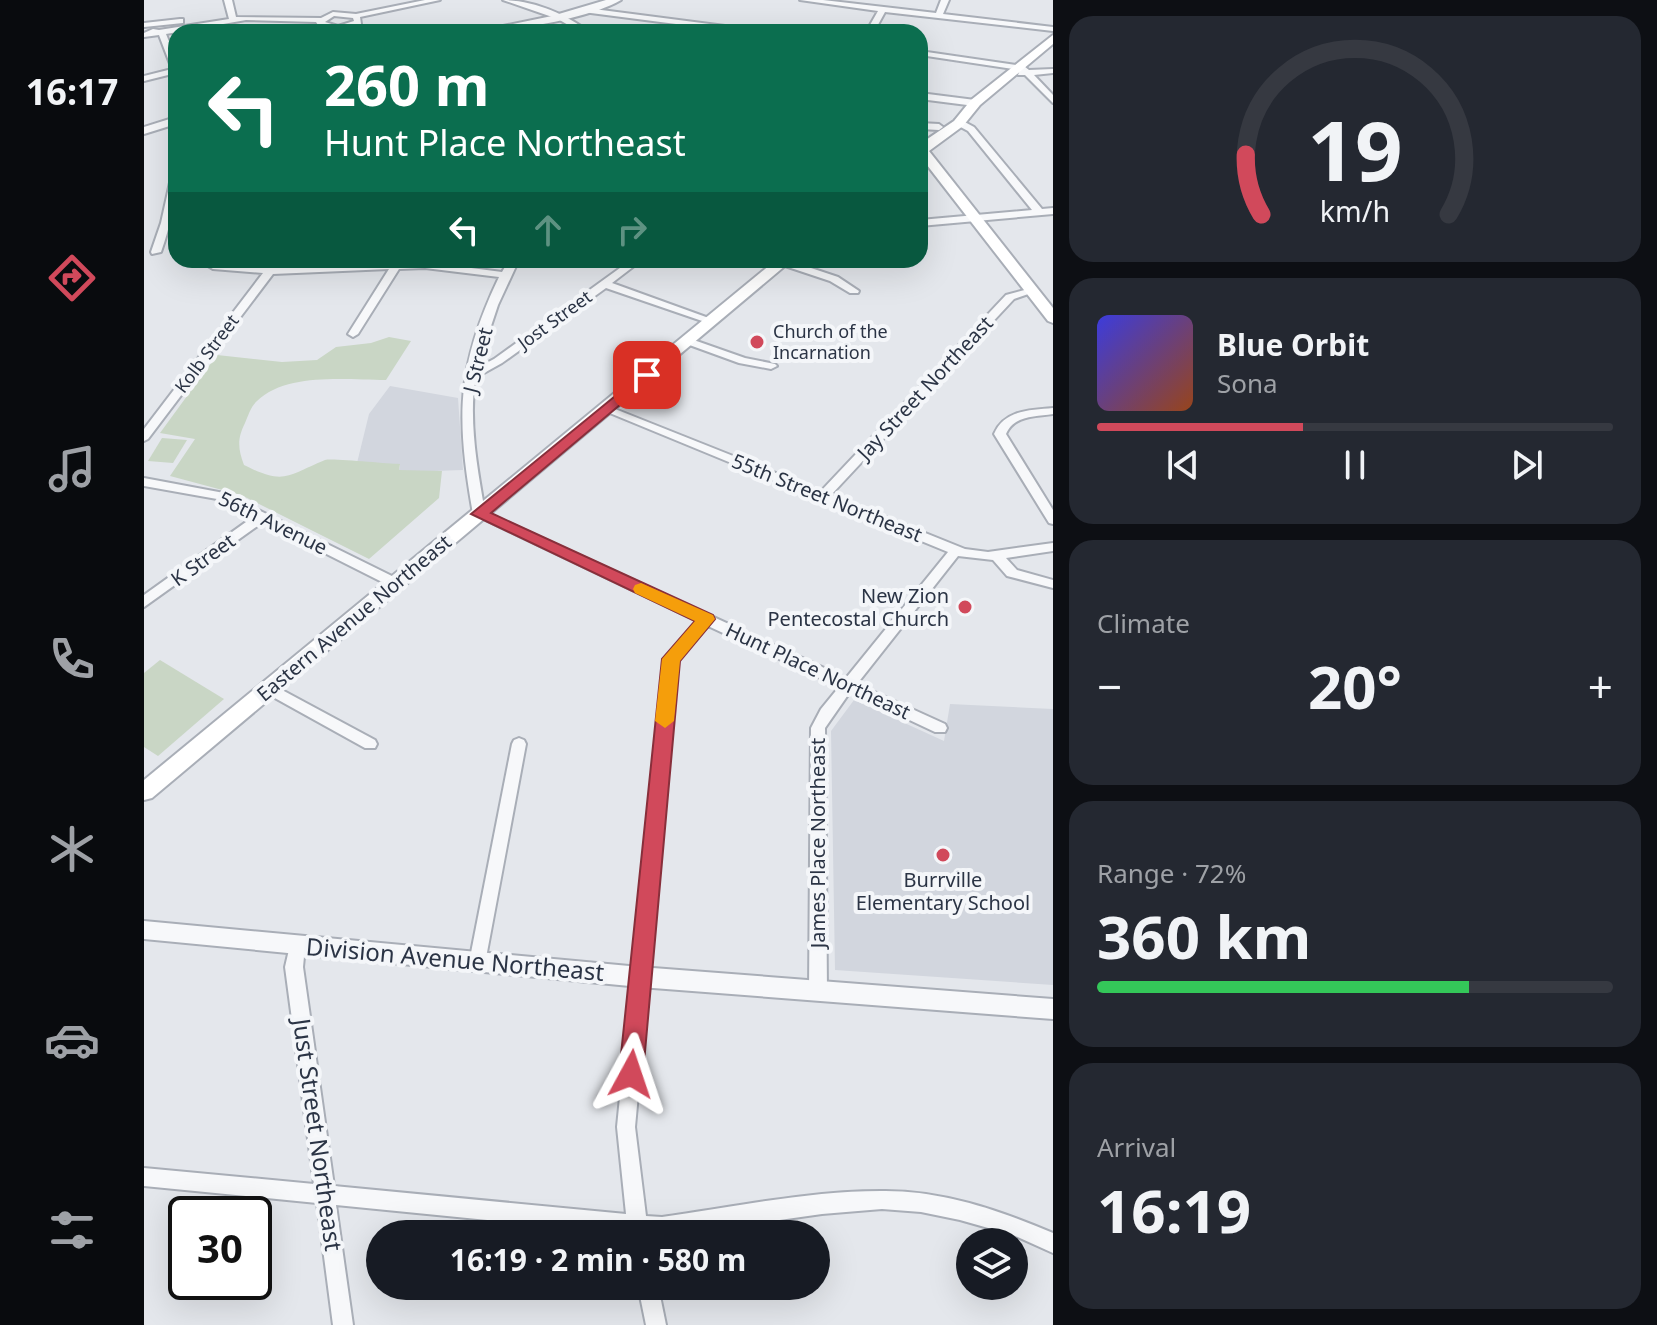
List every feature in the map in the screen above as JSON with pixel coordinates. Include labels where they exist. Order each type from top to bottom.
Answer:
[{"type":"main road","points":[[928,139],[965,105],[975,103],[1053,38]]},
{"type":"main road","points":[[928,142],[958,122],[974,108],[975,103]]},
{"type":"main road","points":[[928,156],[1042,299],[1053,318]]},
{"type":"main road","name":"Eastern Avenue Northeast","points":[[144,792],[776,268]]},
{"type":"street","points":[[228,0],[233,17]]},
{"type":"street","points":[[326,0],[333,14]]},
{"type":"street","points":[[321,23],[333,14],[356,16],[436,0]]},
{"type":"street","points":[[507,0],[561,17],[572,24]]},
{"type":"street","points":[[523,24],[561,17],[616,0]]},
{"type":"street","points":[[804,0],[1053,29]]},
{"type":"street","points":[[938,16],[945,0]]},
{"type":"street","points":[[586,10],[694,24]]},
{"type":"street","points":[[874,24],[882,10]]},
{"type":"street","points":[[355,24],[358,22],[356,16]]},
{"type":"street","points":[[202,24],[233,17]]},
{"type":"street","points":[[144,26],[233,17],[326,24]]},
{"type":"street","points":[[144,26],[162,33],[168,48]]},
{"type":"street","points":[[144,35],[168,32]]},
{"type":"street","points":[[928,54],[1018,70],[1053,71]]},
{"type":"street","points":[[1018,70],[1053,100]]},
{"type":"street","points":[[144,79],[168,72]]},
{"type":"street","points":[[928,97],[975,103]]},
{"type":"street","points":[[958,122],[971,129],[1039,212]]},
{"type":"street","points":[[144,131],[168,123]]},
{"type":"street","points":[[928,126],[939,127]]},
{"type":"street","points":[[928,222],[1053,211]]},
{"type":"street","points":[[156,252],[168,224]]},
{"type":"street","points":[[236,268],[270,271],[334,268]]},
{"type":"street","points":[[353,334],[395,268]]},
{"type":"street","points":[[451,268],[504,275]]},
{"type":"street","name":"J Street","points":[[479,514],[470,464],[467,396],[470,376],[509,268]]},
{"type":"street","name":"Jost Street","points":[[470,376],[498,361],[626,268]]},
{"type":"street","points":[[803,268],[834,279],[854,291]]},
{"type":"street","name":"Kolb Street","points":[[144,437],[270,271]]},
{"type":"street","points":[[605,284],[712,321]]},
{"type":"street","name":"Jay Street Northeast","points":[[823,496],[1010,297],[1042,299]]},
{"type":"street","points":[[688,341],[743,361],[771,366]]},
{"type":"street","name":"55th Street Northeast","points":[[606,409],[956,550],[977,556],[1053,547]]},
{"type":"street","points":[[1053,411],[1024,415],[1004,423],[1000,436],[1053,520]]},
{"type":"street","name":"56th Avenue","points":[[144,482],[213,493],[395,583]]},
{"type":"street","name":"Hunt Place Northeast","points":[[479,514],[940,728]]},
{"type":"street","name":"K Street","points":[[144,602],[262,517]]},
{"type":"street","name":"James Place Northeast","points":[[818,992],[816,739],[826,713],[956,550]]},
{"type":"street","points":[[996,555],[1012,573],[1053,584]]},
{"type":"street","points":[[636,1220],[626,1127],[671,659],[707,619]]},
{"type":"street","points":[[269,688],[370,744]]},
{"type":"street","points":[[477,963],[519,744]]},
{"type":"street","name":"Division Avenue Northeast","points":[[144,930],[477,963],[1053,1009]]},
{"type":"street","name":"Just Street Northeast","points":[[297,946],[294,967],[343,1325]]},
{"type":"street","points":[[144,1177],[550,1220]]},
{"type":"street","points":[[711,1220],[822,1204],[882,1200],[960,1210],[1014,1226],[1053,1243]]},
{"type":"street","points":[[651,1300],[656,1325]]},
{"type":"shaded area","points":[[390,386],[458,398],[463,470],[405,472],[399,470],[400,465],[357,463],[369,414]]},
{"type":"shaded area","name":"Burrville Elementary School","points":[[854,700],[944,741],[950,704],[1053,709],[1053,985],[835,970],[831,731]]},
{"type":"green space","points":[[389,337],[411,341],[386,380],[336,379],[284,385],[255,403],[240,439],[244,465],[278,477],[294,474],[325,460],[400,464],[399,470],[442,471],[439,498],[369,559],[241,495],[170,476],[195,439],[160,433],[217,355],[282,362],[317,360],[336,347],[371,343]]},
{"type":"green space","points":[[162,438],[187,440],[173,463],[148,461]]},
{"type":"green space","points":[[160,660],[224,699],[158,756],[144,747],[144,673]]},
{"type":"slow traffic","points":[[641,589],[707,619],[671,659],[665,721]]},
{"type":"place","name":"Church of the Incarnation","points":[[757,342]]},
{"type":"place","name":"New Zion Pentecostal Church","points":[[965,607]]},
{"type":"place","name":"Burrville Elementary School","points":[[943,855]]},
{"type":"route","points":[[631,1074],[671,659],[707,619],[479,514],[647,375]]}]
